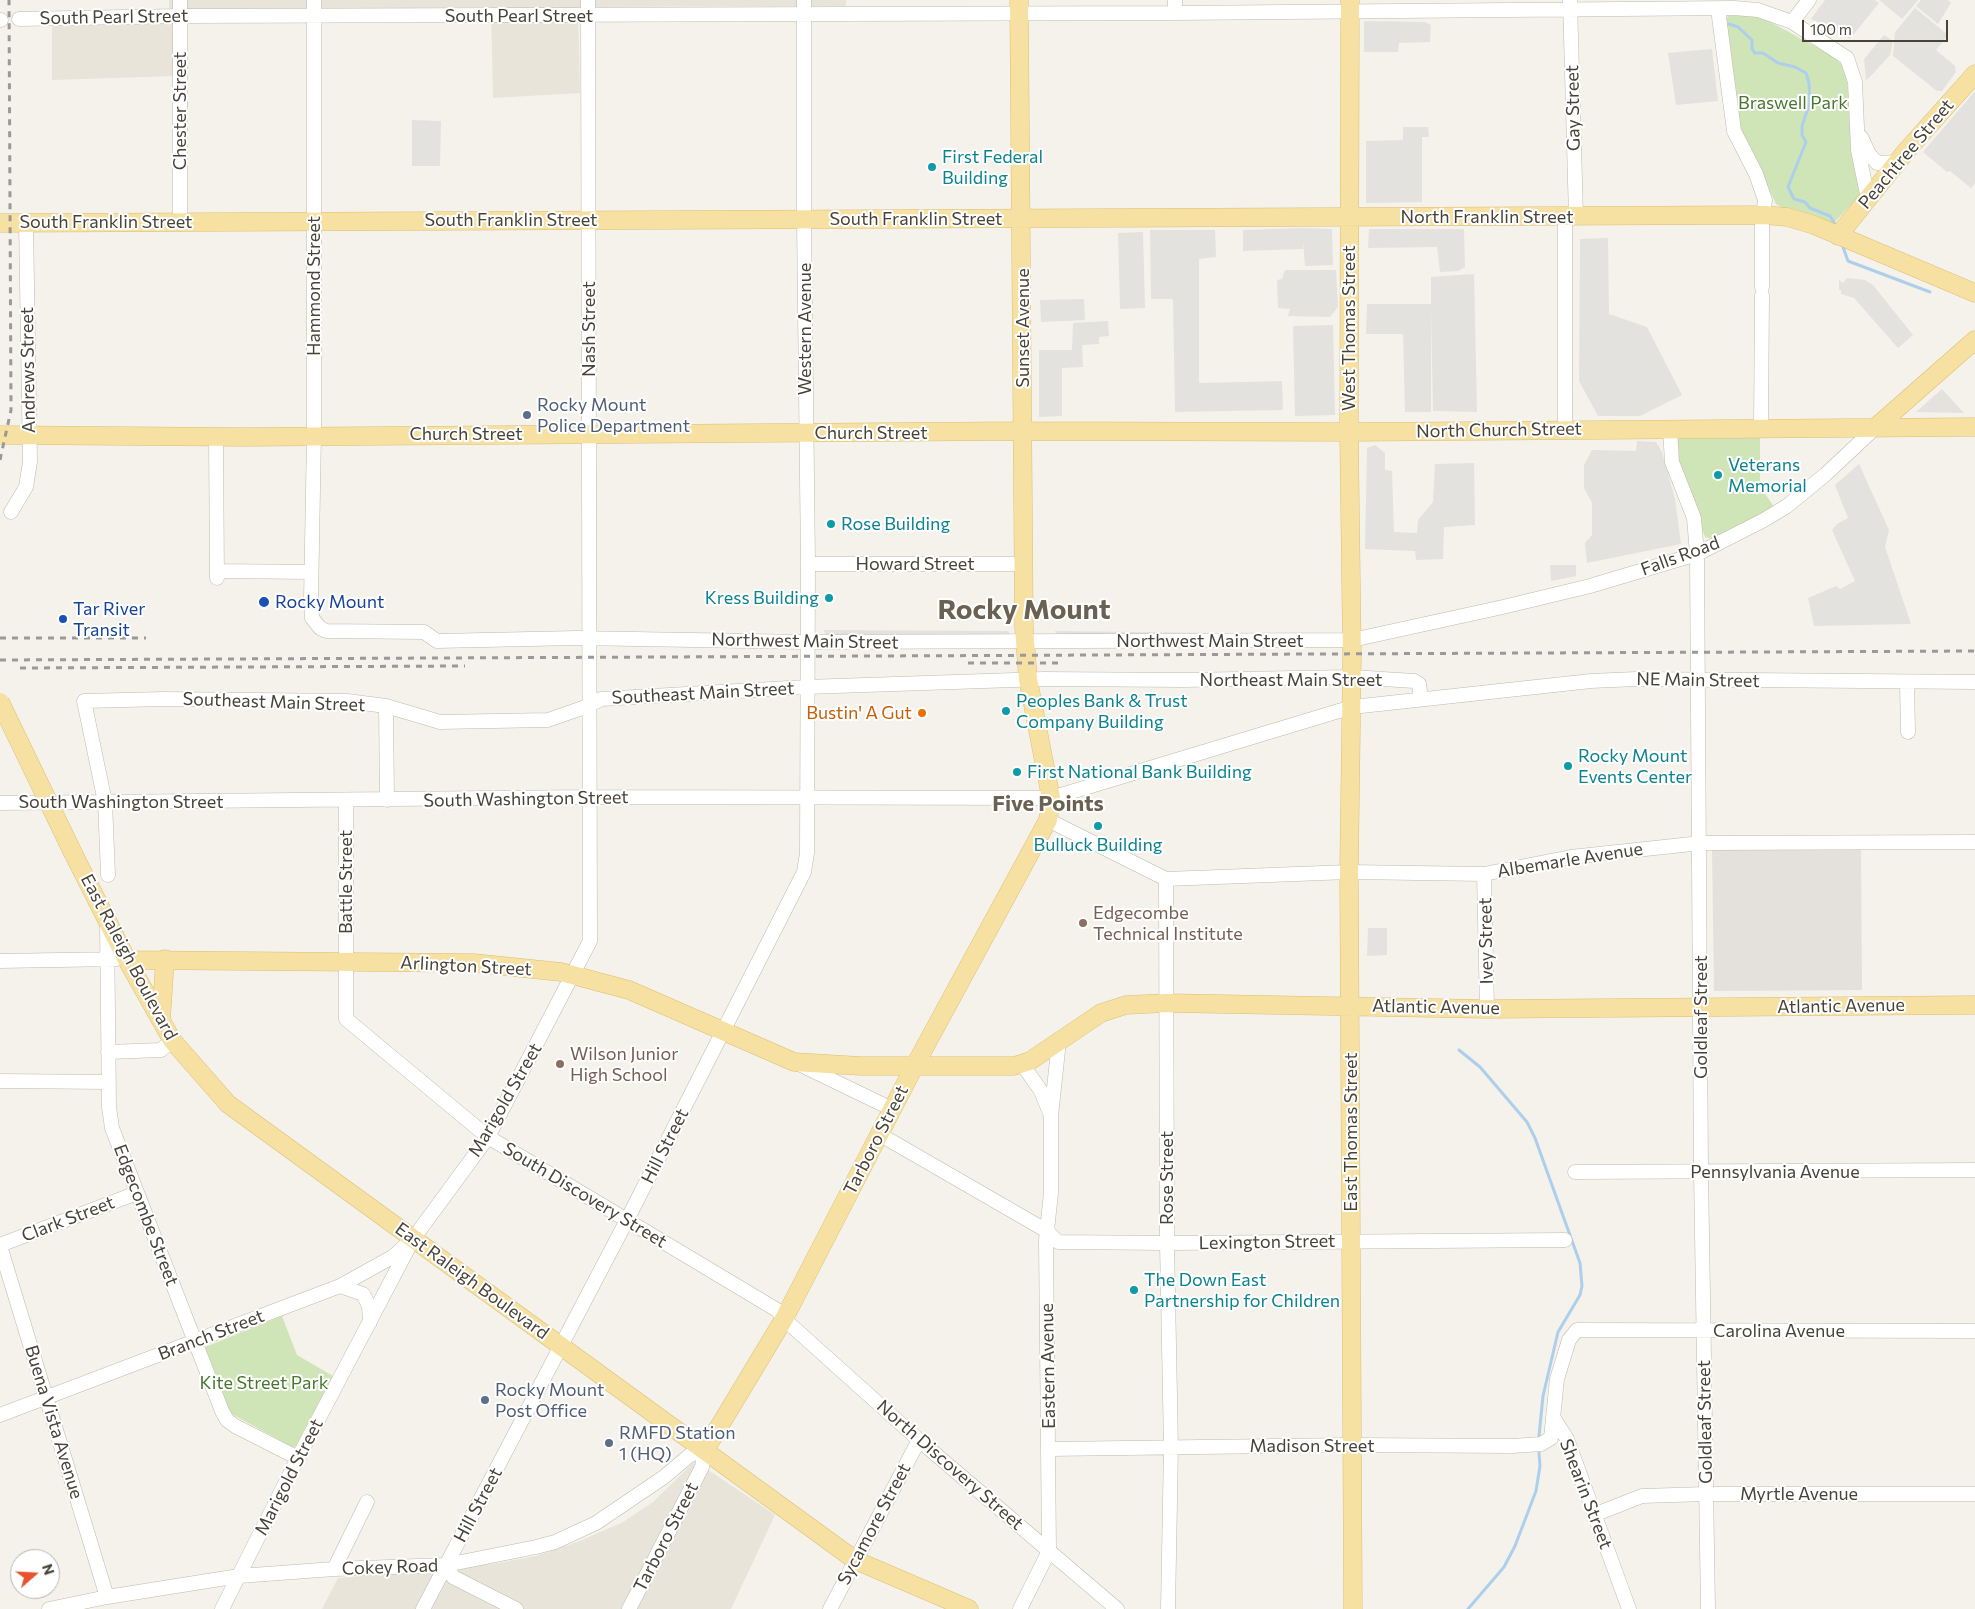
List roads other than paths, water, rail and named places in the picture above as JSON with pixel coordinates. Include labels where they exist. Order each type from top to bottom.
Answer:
[{"type":"main road","name":"West Thomas Street","points":[[1350,6],[1349,432],[1352,648]]},
{"type":"main road","name":"Sunset Avenue","points":[[1019,7],[1023,219],[1022,564],[1026,649]]},
{"type":"main road","name":"Peachtree Street","points":[[1838,236],[1898,162],[1975,74]]},
{"type":"main road","name":"North Franklin Street","points":[[1023,219],[1764,215],[1787,217],[1814,225],[1975,293]]},
{"type":"main road","name":"South Franklin Street","points":[[0,223],[314,220],[1023,219]]},
{"type":"main road","name":"Falls Road","points":[[1876,427],[1975,340]]},
{"type":"main road","name":"North Church Street","points":[[1022,431],[1349,432],[1975,427]]},
{"type":"main road","name":"Church Street","points":[[0,435],[216,437],[1022,431]]},
{"type":"main road","name":"East Thomas Street","points":[[1352,648],[1349,872],[1353,1609]]},
{"type":"main road","name":"Tarboro Street","points":[[705,1450],[784,1319],[914,1067],[1048,820],[1051,798],[1028,679],[1026,649]]},
{"type":"main road","name":"East Raleigh Boulevard","points":[[0,702],[73,853],[127,960],[161,1022],[172,1040],[228,1104],[855,1560],[969,1609]]},
{"type":"main road","points":[[161,1022],[165,959]]},
{"type":"main road","name":"Arlington Street","points":[[127,960],[474,963],[574,974],[629,990],[794,1062],[821,1065],[914,1067]]},
{"type":"main road","name":"Atlantic Avenue","points":[[914,1067],[1014,1066],[1022,1064],[1030,1061],[1101,1013],[1126,1005],[1167,1003],[1487,1009],[1975,1005]]},
{"type":"street","name":"Chester Street","points":[[180,0],[180,222]]},
{"type":"street","name":"Hammond Street","points":[[311,572],[314,435],[314,0]]},
{"type":"street","name":"Nash Street","points":[[588,0],[588,659]]},
{"type":"street","points":[[1792,22],[1809,0]]},
{"type":"street","name":"South Pearl Street","points":[[19,19],[314,15],[588,16],[804,7],[1570,6],[1758,10],[1792,22],[1847,58],[1855,82],[1858,150],[1868,199]]},
{"type":"street","name":"Gay Street","points":[[1565,429],[1570,217],[1570,6]]},
{"type":"street","name":"Western Avenue","points":[[804,7],[804,219],[808,564],[806,658]]},
{"type":"street","points":[[1718,9],[1734,131],[1765,200],[1762,224],[1761,428]]},
{"type":"street","points":[[1858,130],[1873,159],[1883,163],[1898,162]]},
{"type":"street","name":"Andrews Street","points":[[11,512],[26,487],[30,472],[26,223]]},
{"type":"street","name":"Falls Road","points":[[1352,648],[1630,575],[1697,554],[1764,520],[1787,506],[1826,474],[1876,427]]},
{"type":"street","name":"Goldleaf Street","points":[[1670,429],[1672,462],[1694,518],[1700,636],[1698,680],[1701,843],[1701,1172],[1708,1609]]},
{"type":"street","points":[[216,437],[217,574],[311,572]]},
{"type":"street","name":"Howard Street","points":[[808,564],[1022,564]]},
{"type":"street","name":"Northwest Main Street","points":[[311,572],[312,618],[320,628],[326,631],[424,632],[438,641],[589,638],[1026,649],[1352,648]]},
{"type":"street","name":"Hill Street","points":[[423,1609],[627,1220],[804,872],[806,853],[806,658]]},
{"type":"street","name":"Marigold Street","points":[[222,1609],[298,1458],[413,1239],[488,1137],[590,941],[588,659]]},
{"type":"street","name":"Northeast Main Street","points":[[1028,679],[1352,677],[1414,681],[1419,684],[1421,698]]},
{"type":"street","name":"Southeast Main Street","points":[[106,802],[84,701],[174,699],[347,701],[386,706],[440,722],[548,720],[588,706],[601,699],[806,687],[1028,679]]},
{"type":"street","name":"NE Main Street","points":[[1352,707],[1591,680],[1975,682]]},
{"type":"street","points":[[1907,682],[1908,732]]},
{"type":"street","points":[[386,706],[387,800]]},
{"type":"street","name":"South Washington Street","points":[[0,803],[346,801],[590,797],[1051,798],[1352,707]]},
{"type":"street","name":"Battle Street","points":[[346,801],[346,962]]},
{"type":"street","points":[[106,802],[108,875]]},
{"type":"street","points":[[1048,820],[1166,879]]},
{"type":"street","name":"Albemarle Avenue","points":[[1166,879],[1349,872],[1484,874],[1571,857],[1701,843],[1975,842]]},
{"type":"street","name":"Ivey Street","points":[[1484,874],[1487,1009]]},
{"type":"street","name":"Rose Street","points":[[1166,879],[1167,1243],[1171,1447],[1168,1609]]},
{"type":"street","name":"Edgecombe Street","points":[[107,920],[108,1082],[112,1128],[227,1420],[298,1458]]},
{"type":"street","name":"Arlington Street","points":[[0,961],[127,960]]},
{"type":"street","name":"South Discovery Street","points":[[346,962],[346,1019],[488,1137],[777,1310],[784,1319]]},
{"type":"street","points":[[108,1052],[161,1050],[172,1040]]},
{"type":"street","points":[[1051,1116],[1059,1041]]},
{"type":"street","points":[[794,1062],[892,1109]]},
{"type":"street","points":[[1022,1064],[1041,1091],[1051,1116]]},
{"type":"street","points":[[0,1082],[108,1082]]},
{"type":"street","name":"Eastern Avenue","points":[[1020,1609],[1049,1551],[1050,1449],[1047,1231],[1052,1176],[1051,1116]]},
{"type":"street","name":"Lexington Street","points":[[879,1134],[1047,1231],[1058,1242],[1565,1240]]},
{"type":"street","name":"Pennsylvania Avenue","points":[[1575,1172],[1975,1170]]},
{"type":"street","name":"Clark Street","points":[[0,1246],[137,1193]]},
{"type":"street","name":"Branch Street","points":[[0,1415],[340,1286],[394,1256],[413,1239]]},
{"type":"street","name":"Buena Vista Avenue","points":[[0,1246],[107,1597]]},
{"type":"street","points":[[340,1286],[364,1294],[369,1306],[370,1323]]},
{"type":"street","name":"North Discovery Street","points":[[784,1319],[919,1440],[1117,1609]]},
{"type":"street","name":"Carolina Avenue","points":[[1583,1329],[1975,1331]]},
{"type":"street","name":"Shearin Street","points":[[1583,1329],[1573,1333],[1564,1355],[1556,1379],[1552,1418],[1567,1439],[1596,1514],[1629,1609]]},
{"type":"street","name":"Madison Street","points":[[1050,1449],[1352,1445],[1514,1446],[1541,1444],[1551,1438],[1552,1418]]},
{"type":"street","name":"Sycamore Street","points":[[830,1609],[919,1440]]},
{"type":"street","name":"Cokey Road","points":[[49,1609],[107,1597],[239,1576],[334,1569],[446,1565],[555,1542],[596,1523],[664,1477],[690,1455],[705,1450]]},
{"type":"street","name":"Tarboro Street","points":[[629,1609],[702,1466],[705,1450]]},
{"type":"street","name":"Myrtle Avenue","points":[[1596,1514],[1642,1496],[1706,1494],[1975,1494]]},
{"type":"street","points":[[334,1569],[367,1502]]},
{"type":"street","points":[[446,1565],[453,1577],[516,1609]]},
{"type":"waterway","points":[[1729,24],[1738,27],[1752,40],[1752,49],[1755,53],[1763,53],[1778,63],[1795,67],[1806,73],[1809,83],[1810,102],[1802,126],[1802,135],[1806,142],[1788,187],[1794,199],[1805,202],[1810,208],[1830,216],[1836,226]]},
{"type":"waterway","points":[[1842,244],[1848,261],[1930,292]]},
{"type":"waterway","points":[[1459,1050],[1480,1067],[1527,1122],[1535,1138],[1580,1263],[1582,1286],[1580,1295],[1558,1332],[1543,1396],[1539,1436]]},
{"type":"waterway","points":[[1468,1609],[1504,1567],[1515,1546],[1536,1491],[1540,1466],[1539,1453]]},
{"type":"railway","points":[[0,460],[11,410],[9,0]]},
{"type":"railway","points":[[0,638],[146,638]]},
{"type":"railway","points":[[0,660],[1975,651]]},
{"type":"railway","points":[[968,663],[1063,663]]},
{"type":"railway","points":[[20,668],[465,666]]},
{"type":"place","name":"First Federal Building","points":[[932,167]]},
{"type":"place","name":"Rocky Mount Police Department","points":[[527,415]]},
{"type":"place","name":"Veterans Memorial","points":[[1718,475]]},
{"type":"place","name":"Rose Building","points":[[831,524]]},
{"type":"place","name":"Kress Building","points":[[829,598]]},
{"type":"place","name":"Rocky Mount","points":[[264,602]]},
{"type":"place","name":"Tar River Transit","points":[[63,619]]},
{"type":"place","name":"Peoples Bank & Trust Company Building","points":[[1006,711]]},
{"type":"place","name":"Bustin' A Gut","points":[[922,713]]},
{"type":"place","name":"Rocky Mount Events Center","points":[[1568,766]]},
{"type":"place","name":"First National Bank Building","points":[[1017,772]]},
{"type":"place","name":"Bulluck Building","points":[[1098,826]]},
{"type":"place","name":"Edgecombe Technical Institute","points":[[1083,923]]},
{"type":"place","name":"Wilson Junior High School","points":[[560,1064]]},
{"type":"place","name":"The Down East Partnership for Children","points":[[1134,1290]]},
{"type":"place","name":"Rocky Mount Post Office","points":[[485,1400]]},
{"type":"place","name":"RMFD Station 1 (HQ)","points":[[609,1443]]},
{"type":"district","name":"Rocky Mount","points":[[1024,610]]},
{"type":"district","name":"Five Points","points":[[1048,804]]},
{"type":"park label","name":"Braswell Park","points":[[1793,103]]},
{"type":"park label","name":"Kite Street Park","points":[[264,1383]]}]
